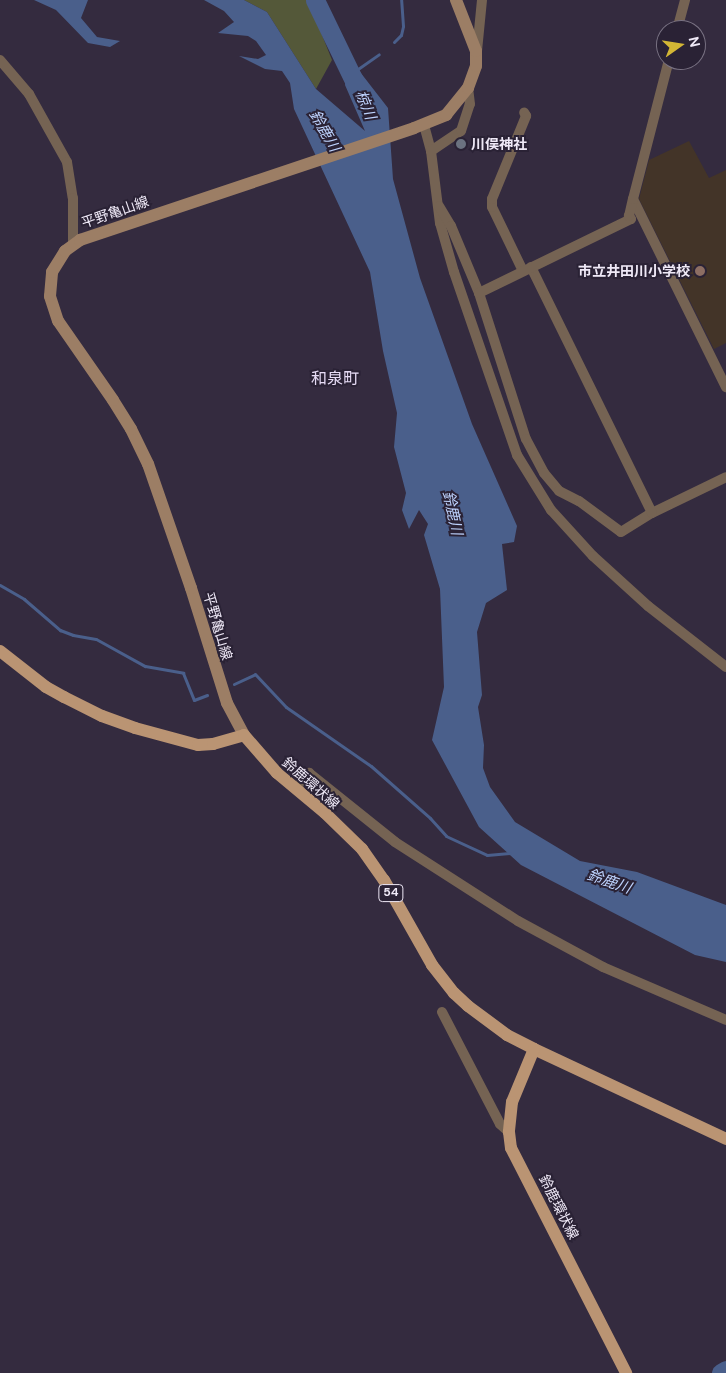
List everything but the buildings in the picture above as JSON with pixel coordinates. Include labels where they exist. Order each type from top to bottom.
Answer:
[{"type":"main road","name":"平野亀山線","points":[[244,735],[227,703],[191,588],[148,464],[127,423],[102,383],[58,321],[53,308],[50,282],[52,272],[57,260],[77,242],[419,126],[446,114],[468,88],[476,66],[476,52],[458,5]]},
{"type":"main road","points":[[0,651],[46,687],[102,716],[135,728],[205,745],[244,735]]},
{"type":"main road","name":"鈴鹿環状線","points":[[244,735],[264,760],[362,849],[388,888],[432,964],[454,993],[488,1022],[534,1049],[726,1139]]},
{"type":"main road","name":"鈴鹿環状線","points":[[534,1049],[512,1102],[509,1132],[512,1148],[626,1373]]},
{"type":"street","points":[[680,20],[685,0]]},
{"type":"street","points":[[458,5],[467,15],[473,15],[477,12],[482,2]]},
{"type":"street","points":[[476,66],[482,2]]},
{"type":"street","points":[[0,60],[29,94],[52,130],[67,162],[77,242]]},
{"type":"street","points":[[479,293],[631,219],[629,216],[633,199],[666,70]]},
{"type":"street","points":[[431,151],[461,131],[470,104],[468,88]]},
{"type":"street","points":[[524,112],[526,116],[492,199],[492,207],[527,269],[652,513]]},
{"type":"street","points":[[419,126],[431,151],[433,181],[440,223],[457,281],[517,455],[551,510],[593,556],[648,606],[726,668]]},
{"type":"street","points":[[633,199],[726,387]]},
{"type":"street","points":[[438,205],[452,226],[479,293],[526,439],[544,473],[559,491],[579,501],[621,532],[652,513],[726,477]]},
{"type":"street","points":[[296,789],[309,773],[395,842],[518,921],[603,967],[726,1020]]},
{"type":"street","points":[[442,1012],[500,1124],[509,1132]]},
{"type":"shaded area","name":"市立井田川小学校","points":[[689,141],[709,178],[726,170],[726,343],[714,349],[639,199],[649,160]]},
{"type":"green space","points":[[244,0],[308,0],[332,60],[316,89],[267,12]]},
{"type":"water","points":[[34,0],[88,0],[81,18],[97,37],[120,41],[110,47],[88,43],[56,10]]},
{"type":"water","name":"鈴鹿川","points":[[204,0],[244,0],[267,12],[316,89],[365,131],[345,85],[350,59],[388,108],[393,179],[420,278],[472,424],[517,526],[514,542],[502,544],[507,590],[486,603],[477,632],[482,695],[478,707],[484,745],[483,768],[490,787],[515,822],[580,861],[637,872],[726,905],[726,962],[695,955],[521,865],[479,827],[432,740],[444,687],[440,589],[424,535],[428,524],[419,510],[409,529],[402,510],[406,493],[394,447],[397,413],[383,351],[370,272],[294,109],[290,83],[282,71],[265,69],[239,56],[258,59],[266,55],[256,41],[248,36],[218,33],[234,22],[224,11]]},
{"type":"waterway","name":"椋川","points":[[315,0],[358,89]]},
{"type":"waterway","points":[[394,42],[401,35],[403,26],[401,0]]},
{"type":"waterway","points":[[355,71],[379,54]]},
{"type":"waterway","points":[[0,585],[24,599],[60,630],[73,635],[96,639],[145,666],[183,673],[194,700],[207,695]]},
{"type":"waterway","points":[[234,684],[255,674],[286,707],[371,766],[430,818],[446,836],[487,855],[510,853]]},
{"type":"waterway","points":[[721,1373],[726,1370]]},
{"type":"place","name":"川俣神社","points":[[461,144]]},
{"type":"place","name":"市立井田川小学校","points":[[700,271]]},
{"type":"district","name":"和泉町","points":[[335,379]]}]
